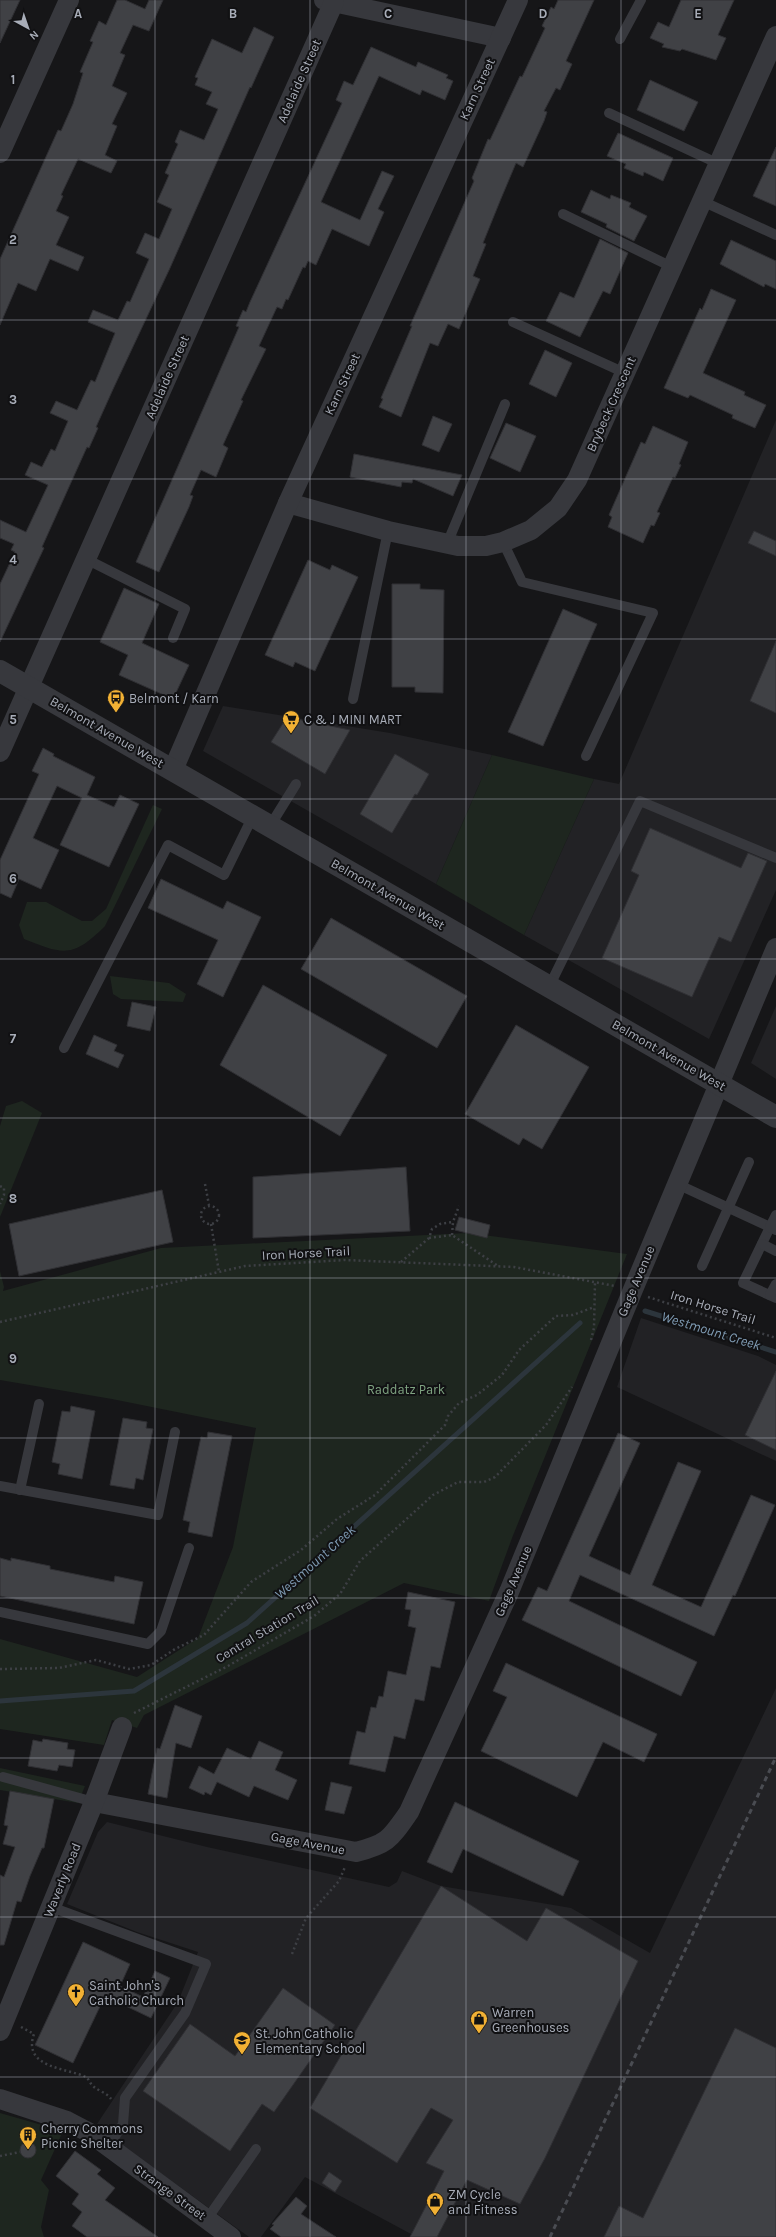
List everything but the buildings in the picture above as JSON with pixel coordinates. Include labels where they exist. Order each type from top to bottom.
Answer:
[{"type":"street","points":[[0,153],[69,0]]},
{"type":"street","name":"Karn Street","points":[[173,770],[288,503],[518,0]]},
{"type":"street","points":[[329,1],[501,38]]},
{"type":"street","name":"Adelaide Street","points":[[0,752],[86,559],[329,1]]},
{"type":"street","name":"Brybeck Crescent","points":[[288,503],[388,530],[458,546],[486,546],[503,542],[531,530],[558,508],[577,480],[776,36]]},
{"type":"street","name":"Belmont Avenue West","points":[[0,671],[776,1117]]},
{"type":"street","name":"Gage Avenue","points":[[94,1802],[356,1852],[378,1847],[392,1836],[409,1812],[510,1592],[718,1084],[776,948]]},
{"type":"street","name":"Waverly Road","points":[[8,2028],[51,1907],[94,1802],[122,1728]]},
{"type":"street","name":"Strange Street","points":[[0,2099],[67,2121],[90,2133],[231,2237]]},
{"type":"lane","points":[[620,38],[641,0]]},
{"type":"lane","points":[[609,113],[719,164]]},
{"type":"lane","points":[[702,201],[776,235]]},
{"type":"lane","points":[[563,214],[672,267]]},
{"type":"lane","points":[[512,322],[625,373]]},
{"type":"lane","points":[[447,544],[505,404]]},
{"type":"lane","points":[[353,699],[388,530]]},
{"type":"lane","points":[[503,542],[522,582],[653,613],[586,756]]},
{"type":"lane","points":[[86,559],[185,609],[173,638]]},
{"type":"lane","points":[[64,1048],[168,846],[224,875],[262,821],[296,784]]},
{"type":"lane","points":[[549,986],[640,801],[776,858]]},
{"type":"lane","points":[[702,1266],[749,1162]]},
{"type":"lane","points":[[677,1184],[773,1228]]},
{"type":"lane","points":[[776,1215],[773,1228],[762,1244],[743,1283],[773,1296],[776,1284]]},
{"type":"lane","points":[[762,1244],[776,1251]]},
{"type":"lane","points":[[20,1490],[39,1404]]},
{"type":"lane","points":[[0,1486],[158,1515],[175,1432]]},
{"type":"lane","points":[[0,1612],[148,1644],[161,1631],[189,1548]]},
{"type":"lane","name":"Gage Avenue","points":[[3,1777],[94,1802]]},
{"type":"lane","points":[[51,1907],[206,1964],[185,2013],[125,2098],[123,2124],[108,2146]]},
{"type":"lane","points":[[207,2219],[256,2149]]},
{"type":"path","points":[[205,1184],[209,1205]]},
{"type":"path","points":[[0,1186],[4,1188],[4,1195],[0,1204]]},
{"type":"path","points":[[209,1205],[201,1210],[200,1216],[203,1221],[211,1224]]},
{"type":"path","points":[[209,1205],[217,1209],[219,1215],[216,1221],[211,1224]]},
{"type":"path","points":[[452,1235],[459,1206]]},
{"type":"path","points":[[400,1263],[429,1238],[432,1229],[440,1224],[454,1222]]},
{"type":"path","points":[[211,1224],[219,1272]]},
{"type":"path","points":[[429,1238],[452,1235],[498,1267]]},
{"type":"path","name":"Iron Horse Trail","points":[[0,1322],[245,1266],[345,1260],[514,1268],[617,1286]]},
{"type":"path","points":[[588,1347],[594,1328],[595,1282]]},
{"type":"path","name":"Iron Horse Trail","points":[[643,1296],[776,1338]]},
{"type":"path","points":[[0,1669],[59,1668],[96,1660],[129,1669],[151,1665],[176,1648],[204,1635],[251,1582],[301,1550],[341,1516],[375,1494],[445,1424],[448,1416],[459,1403],[476,1395],[502,1375],[519,1350],[556,1316],[572,1315],[594,1307]]},
{"type":"path","name":"Central Station Trail","points":[[122,1728],[134,1712],[228,1666],[314,1616],[340,1594],[360,1561],[433,1495],[458,1482],[484,1482],[495,1477],[546,1426],[576,1381]]},
{"type":"path","points":[[292,1954],[306,1918],[339,1881],[356,1852]]},
{"type":"path","points":[[8,2028],[34,2034],[33,2048],[38,2057],[45,2064],[87,2078],[93,2086],[109,2096],[115,2103]]},
{"type":"path","points":[[30,2142],[36,2126]]},
{"type":"path","points":[[0,2156],[20,2152]]},
{"type":"shaded area","points":[[776,420],[776,890],[709,1039],[524,935],[594,779],[619,784]]},
{"type":"shaded area","points":[[223,706],[390,733],[492,755],[436,884],[203,751]]},
{"type":"shaded area","points":[[776,1006],[776,1079],[751,1063]]},
{"type":"shaded area","points":[[641,1318],[758,1356],[776,1365],[776,1461],[617,1387]]},
{"type":"shaded area","points":[[776,1688],[776,2237],[410,2237],[411,2234],[305,2177],[261,2237],[249,2237],[119,2143],[97,2124],[178,2002],[198,1952],[137,1932],[67,1904],[98,1832],[107,1822],[207,1847],[389,1887],[397,1882],[402,1871],[441,1886],[571,1908],[650,1953]]},
{"type":"green space","points":[[492,755],[594,779],[524,935],[436,884]]},
{"type":"green space","points":[[153,805],[162,809],[105,926],[84,944],[68,950],[49,948],[24,939],[19,925],[27,902],[46,902],[82,921],[92,921],[106,909]]},
{"type":"green space","points":[[110,976],[169,983],[186,994],[183,1002],[121,999],[113,994]]},
{"type":"green space","points":[[22,1101],[42,1113],[0,1217],[0,1126],[6,1106]]},
{"type":"green space","name":"Raddatz Park","points":[[468,1233],[627,1254],[512,1538],[489,1601],[404,1583],[144,1715],[137,1728],[112,1720],[104,1745],[0,1729],[0,1639],[137,1677],[198,1638],[233,1547],[256,1428],[112,1399],[0,1380],[0,1271],[4,1287],[3,1291],[161,1248]]},
{"type":"green space","points":[[0,1768],[85,1786],[78,1803],[0,1790]]},
{"type":"green space","points":[[0,2113],[63,2131],[41,2180],[49,2190],[41,2227],[44,2237],[0,2237]]},
{"type":"waterway","name":"Westmount Creek","points":[[645,1311],[776,1352]]},
{"type":"waterway","name":"Westmount Creek","points":[[0,1701],[134,1691],[247,1623],[580,1323]]},
{"type":"railway","points":[[550,2237],[776,1757]]},
{"type":"place","name":"Belmont / Karn","points":[[116,713]]},
{"type":"place","name":"C & J MINI MART","points":[[291,734]]},
{"type":"place","name":"Saint John's Catholic Church","points":[[76,2007]]},
{"type":"place","name":"Warren Greenhouses","points":[[479,2034]]},
{"type":"place","name":"St. John Catholic Elementary School","points":[[242,2055]]},
{"type":"place","name":"Cherry Commons Picnic Shelter","points":[[28,2150]]},
{"type":"place","name":"ZM Cycle and Fitness","points":[[435,2216]]}]
